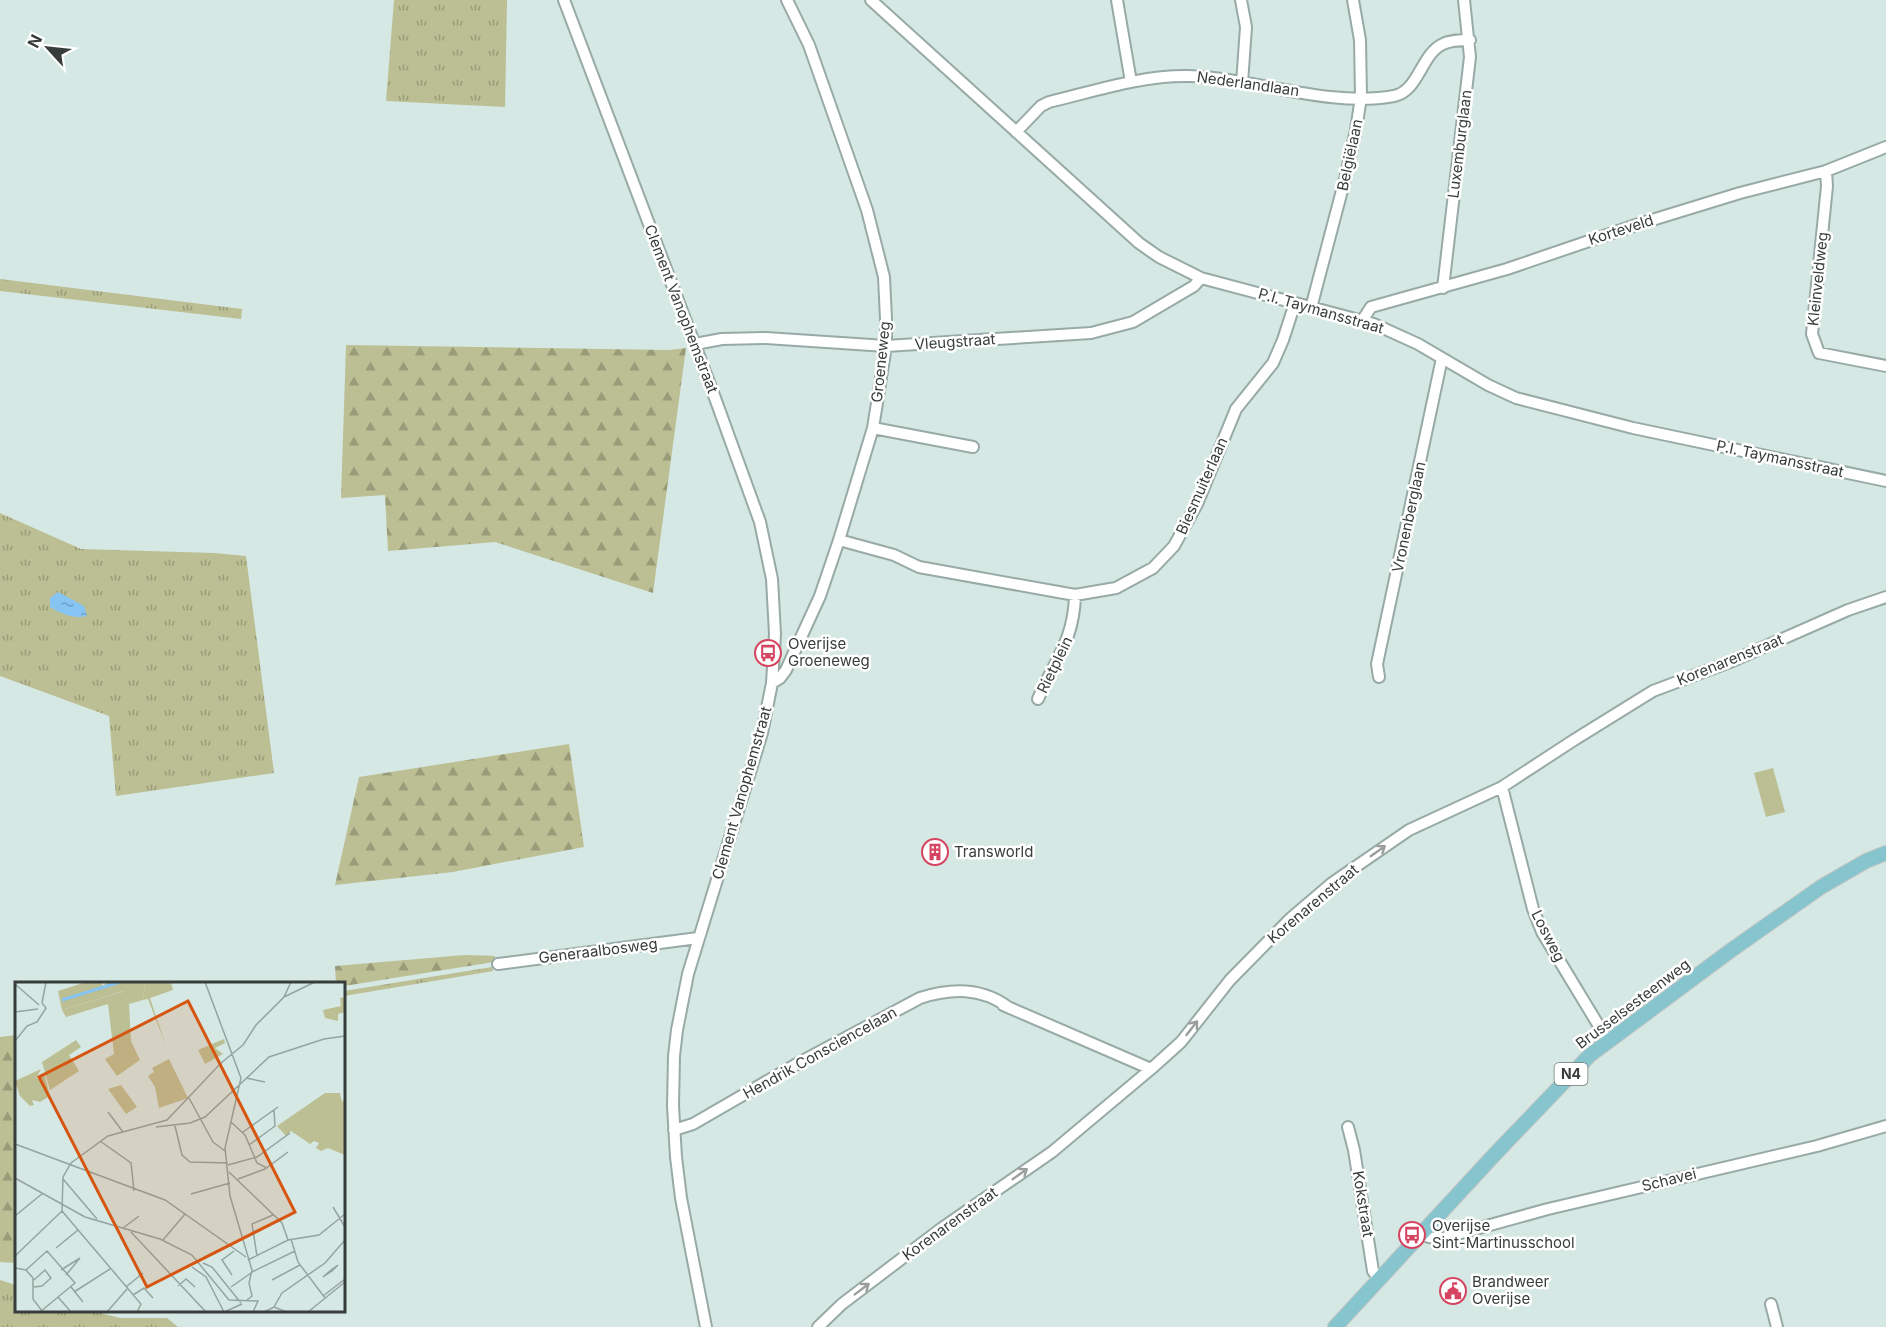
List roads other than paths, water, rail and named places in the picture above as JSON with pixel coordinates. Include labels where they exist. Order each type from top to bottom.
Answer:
[{"type":"main road","name":"Brusselsesteenweg","points":[[1335,1327],[1496,1153],[1578,1068],[1608,1041],[1821,887],[1886,853]]},
{"type":"street","name":"Clement Vanophemstraat","points":[[564,0],[760,522],[772,579],[775,634],[772,682],[762,733],[746,791],[698,938],[677,1030],[673,1083],[674,1130],[681,1198],[706,1327]]},
{"type":"street","name":"Groeneweg","points":[[772,682],[780,678],[786,670],[819,596],[839,540],[873,428],[886,346],[886,293],[867,210],[809,45],[787,0]]},
{"type":"street","name":"P.I. Taymansstraat","points":[[871,0],[1139,243],[1159,257],[1201,278],[1374,324],[1418,344],[1488,385],[1516,398],[1633,428],[1886,480]]},
{"type":"street","points":[[1117,0],[1131,82]]},
{"type":"street","points":[[1241,0],[1246,27],[1242,83]]},
{"type":"street","name":"Belgiëlaan","points":[[1311,308],[1345,179],[1361,98],[1360,40],[1353,0]]},
{"type":"street","name":"Luxemburglaan","points":[[1443,288],[1470,57],[1464,0]]},
{"type":"street","name":"Nederlandlaan","points":[[1016,132],[1041,106],[1158,77],[1190,76],[1340,97],[1396,96],[1407,89],[1434,50],[1443,44],[1470,40]]},
{"type":"street","name":"Korteveld","points":[[1362,321],[1371,307],[1507,269],[1639,224],[1740,193],[1826,171],[1886,147]]},
{"type":"street","name":"Kleinveldweg","points":[[1826,171],[1827,186],[1812,334],[1815,346],[1819,353],[1886,366]]},
{"type":"street","name":"Vleugstraat","points":[[694,344],[722,339],[766,338],[886,346],[1091,333],[1134,322],[1194,286],[1201,278]]},
{"type":"street","name":"Biesmuiterlaan","points":[[839,540],[894,555],[919,567],[1075,595],[1116,588],[1153,568],[1174,546],[1197,504],[1236,409],[1273,363],[1295,303]]},
{"type":"street","name":"Vronenberglaan","points":[[1379,677],[1377,664],[1442,358]]},
{"type":"street","points":[[873,428],[973,447]]},
{"type":"street","name":"Rietplein","points":[[1038,699],[1069,637],[1073,624],[1075,595]]},
{"type":"street","name":"Korenarenstraat","points":[[818,1327],[842,1304],[942,1228],[1052,1152],[1151,1070],[1181,1042],[1230,980],[1291,918],[1332,883],[1409,830],[1502,787],[1653,691],[1730,662],[1848,610],[1886,597]]},
{"type":"street","name":"Losweg","points":[[1502,787],[1533,909],[1542,932],[1608,1041]]},
{"type":"street","name":"Generaalbosweg","points":[[498,964],[698,938]]},
{"type":"street","name":"Hendrik Consciencelaan","points":[[674,1130],[693,1124],[795,1065],[920,998],[941,991],[970,992],[1008,1006],[1151,1070]]},
{"type":"street","name":"Schavei","points":[[1421,1235],[1443,1238],[1548,1209],[1817,1146],[1886,1126]]},
{"type":"street","name":"Kokstraat","points":[[1348,1127],[1354,1150],[1373,1271],[1379,1279]]},
{"type":"street","points":[[1433,1221],[1444,1232],[1453,1235]]},
{"type":"street","points":[[1771,1304],[1777,1327]]},
{"type":"water","points":[[58,592],[84,606],[87,616],[68,615],[50,607],[50,598]]},
{"type":"place","name":"Overijse Groeneweg","points":[[768,653]]},
{"type":"place","name":"Transworld","points":[[935,852]]},
{"type":"place","name":"Overijse Sint-Martinusschool","points":[[1412,1235]]},
{"type":"place","name":"Brandweer Overijse","points":[[1453,1291]]}]
